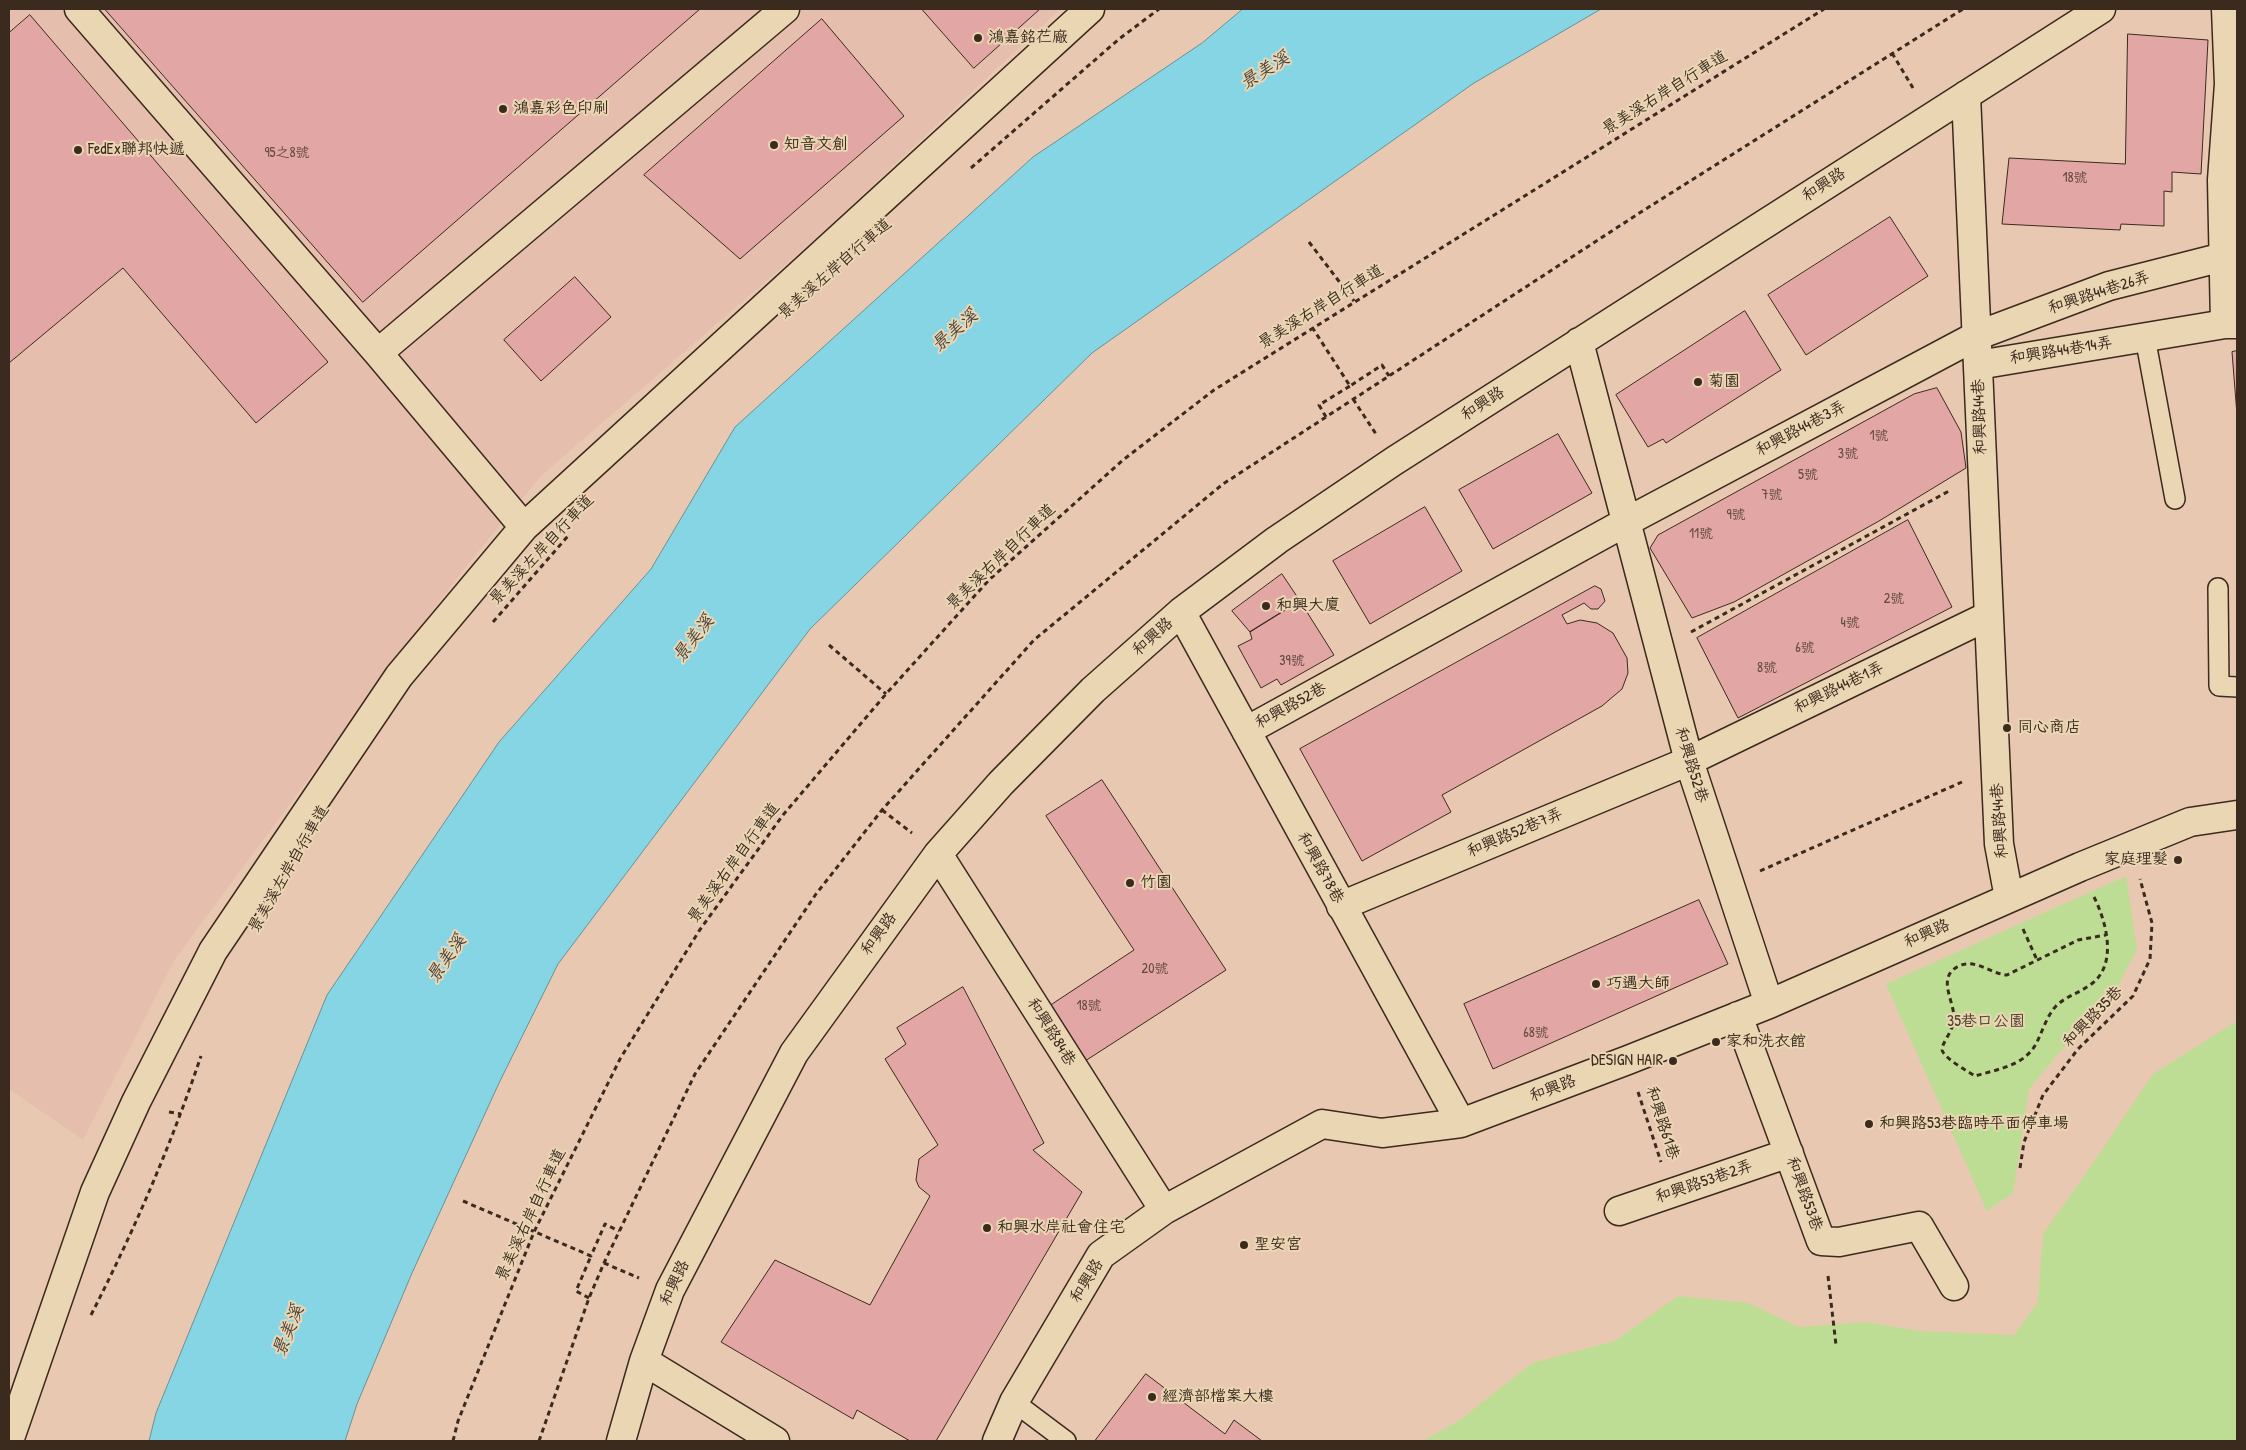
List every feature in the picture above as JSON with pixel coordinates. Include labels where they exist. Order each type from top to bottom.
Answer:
[{"type":"street","points":[[79,9],[378,353],[524,527]]},
{"type":"street","points":[[378,353],[785,9]]},
{"type":"street","points":[[9,1441],[95,1192],[136,1102],[214,951],[400,676],[524,527],[1090,9]]},
{"type":"street","points":[[1966,94],[2101,9]]},
{"type":"street","points":[[2226,9],[2229,84],[2222,180],[2230,257],[2231,324]]},
{"type":"street","name":"和興路","points":[[621,1441],[644,1361],[670,1290],[794,1053],[938,854],[1001,784],[1093,690],[1181,612],[1277,540],[1402,456],[1966,94]]},
{"type":"street","name":"和興路44巷","points":[[1966,94],[1999,844],[2009,898]]},
{"type":"street","name":"和興路44巷26弄","points":[[1976,336],[2109,286],[2230,257]]},
{"type":"street","name":"和興路44巷14弄","points":[[1978,365],[2231,324]]},
{"type":"street","name":"和興路44巷3弄","points":[[1626,522],[1976,336]]},
{"type":"street","name":"和興路52巷","points":[[1579,342],[1688,761],[1769,1004]]},
{"type":"street","name":"和興路52巷","points":[[1246,731],[1626,522]]},
{"type":"street","name":"和興路78巷","points":[[1181,612],[1461,1123]]},
{"type":"street","name":"和興路44巷1弄","points":[[1688,761],[1988,616]]},
{"type":"street","name":"和興路52巷7弄","points":[[1341,906],[1688,761]]},
{"type":"street","name":"和興路","points":[[997,1441],[1014,1402],[1102,1256],[1164,1210],[1322,1124],[1382,1133],[1461,1123],[1769,1004],[2009,898],[2190,822],[2237,815]]},
{"type":"street","name":"和興路84巷","points":[[938,854],[1164,1210]]},
{"type":"street","name":"和興路53巷","points":[[1738,1016],[1821,1241],[1839,1242],[1919,1226],[1954,1286]]},
{"type":"street","name":"和興路53巷2弄","points":[[1619,1211],[1789,1153]]},
{"type":"street","points":[[644,1361],[775,1441]]},
{"type":"lane","points":[[2145,337],[2174,499]]},
{"type":"lane","points":[[2218,588],[2219,686],[2237,687]]},
{"type":"lane","points":[[1014,1402],[1066,1441]]},
{"type":"path","points":[[964,174],[1120,39],[1159,9]]},
{"type":"path","name":"景美溪右岸自行車道","points":[[453,1441],[458,1421],[534,1232],[620,1059],[699,931],[783,814],[886,694],[990,580],[1123,460],[1214,390],[1312,327],[1824,9]]},
{"type":"path","points":[[1892,54],[1931,116]]},
{"type":"path","points":[[1309,242],[1354,301]]},
{"type":"path","points":[[1312,327],[1350,386]]},
{"type":"path","points":[[1326,417],[1319,405],[1382,365],[1389,376]]},
{"type":"path","points":[[1659,649],[1982,473]]},
{"type":"path","name":"景美溪左岸自行車道","points":[[486,629],[569,535]]},
{"type":"path","points":[[829,644],[886,694]]},
{"type":"path","points":[[1729,884],[1996,767]]},
{"type":"path","name":"和興路35巷","points":[[2020,1168],[2024,1142],[2043,1095],[2078,1049],[2133,996],[2150,959],[2152,924],[2131,847]]},
{"type":"path","points":[[2080,868],[2099,906],[2106,936],[2108,950],[2106,964],[2098,978],[2057,1006],[2049,1016],[2036,1045],[2018,1063],[1975,1076],[1946,1056],[1942,1049],[1943,1043],[1952,1029],[1954,1019],[1947,989],[1951,972],[1959,966],[1968,963],[1997,974],[2007,975],[2078,940],[2106,936]]},
{"type":"path","points":[[124,1250],[182,1114],[202,1054]]},
{"type":"path","name":"和興路61巷","points":[[1628,1060],[1671,1193]]},
{"type":"path","points":[[163,1111],[182,1114]]},
{"type":"path","points":[[463,1201],[591,1256]]},
{"type":"path","points":[[589,1298],[576,1291],[591,1256],[606,1224],[619,1231]]},
{"type":"path","points":[[1827,1270],[1836,1345]]},
{"type":"shaded area","points":[[9,9],[1060,9],[823,232],[542,475],[463,570],[175,959],[83,1140],[9,1089]]},
{"type":"green space","name":"35巷口公園","points":[[2126,876],[2137,949],[2116,990],[2068,1042],[2029,1089],[2013,1193],[1987,1211],[1886,984]]},
{"type":"green space","points":[[2237,1021],[2237,1441],[1423,1441],[1460,1420],[1532,1363],[1615,1341],[1678,1296],[1748,1303],[1799,1327],[1868,1322],[1918,1331],[2014,1335],[2038,1302],[2043,1234],[2153,1074]]},
{"type":"water","name":"景美溪","points":[[1243,9],[1601,9],[1474,83],[1092,353],[810,629],[558,964],[499,1083],[412,1273],[357,1404],[345,1441],[149,1441],[156,1413],[327,995],[499,742],[651,569],[735,427],[1033,157],[1202,43]]},
{"type":"building","points":[[105,9],[700,9],[363,302]]},
{"type":"building","name":"鴻嘉銘芢廠","points":[[922,9],[1040,9],[974,68]]},
{"type":"building","name":"FedEx聯邦快遞","points":[[30,15],[328,362],[256,423],[123,268],[9,363],[9,33]]},
{"type":"building","name":"知音文創","points":[[822,19],[904,116],[740,259],[644,175]]},
{"type":"building","points":[[2128,34],[2208,40],[2201,174],[2172,172],[2172,192],[2164,191],[2164,226],[2121,224],[2120,230],[2002,224],[2009,158],[2125,164]]},
{"type":"building","points":[[1890,217],[1928,276],[1806,355],[1768,295]]},
{"type":"building","points":[[575,277],[611,317],[541,381],[504,340]]},
{"type":"building","name":"菊園","points":[[1745,311],[1781,370],[1666,443],[1663,439],[1648,447],[1616,395]]},
{"type":"building","points":[[2237,351],[2237,415],[2232,352]]},
{"type":"building","points":[[1937,388],[1961,432],[1966,468],[1879,521],[1734,602],[1692,618],[1650,548],[1658,535],[1914,394]]},
{"type":"building","points":[[1558,434],[1592,493],[1493,549],[1459,490]]},
{"type":"building","points":[[1425,507],[1462,571],[1370,624],[1333,561]]},
{"type":"building","points":[[1908,520],[1952,607],[1738,718],[1697,638]]},
{"type":"building","name":"和興大廈","points":[[1282,574],[1300,601],[1250,632],[1232,611]]},
{"type":"building","points":[[1595,586],[1601,589],[1605,601],[1598,609],[1591,609],[1584,603],[1562,615],[1567,624],[1580,620],[1597,623],[1613,633],[1627,658],[1628,673],[1622,689],[1602,706],[1442,795],[1451,812],[1362,861],[1300,749]]},
{"type":"building","points":[[1300,601],[1334,655],[1281,685],[1277,679],[1261,688],[1238,646],[1252,639],[1250,632]]},
{"type":"building","name":"竹園","points":[[1102,780],[1226,970],[1082,1063],[1046,1008],[1134,950],[1046,816]]},
{"type":"building","name":"巧遇大師","points":[[1699,900],[1728,964],[1493,1069],[1464,1004]]},
{"type":"building","name":"和興水岸社會住宅","points":[[963,987],[1044,1143],[1033,1150],[1082,1192],[936,1441],[910,1441],[857,1410],[853,1419],[721,1342],[775,1260],[870,1305],[930,1196],[919,1187],[916,1180],[919,1159],[938,1145],[885,1059],[906,1044],[897,1028]]},
{"type":"building","name":"經濟部檔案大樓","points":[[1146,1374],[1225,1434],[1234,1420],[1262,1441],[1095,1441]]},
{"type":"place","name":"鴻嘉銘芢廠","points":[[978,38]]},
{"type":"place","name":"鴻嘉彩色印刷","points":[[503,109]]},
{"type":"place","name":"知音文創","points":[[774,145]]},
{"type":"place","name":"FedEx聯邦快遞","points":[[78,150]]},
{"type":"place","name":"菊園","points":[[1698,382]]},
{"type":"place","name":"和興大廈","points":[[1266,606]]},
{"type":"place","name":"同心商店","points":[[2007,728]]},
{"type":"place","name":"家庭理髮","points":[[2178,860]]},
{"type":"place","name":"竹園","points":[[1130,883]]},
{"type":"place","name":"巧遇大師","points":[[1596,984]]},
{"type":"place","name":"家和洗衣館","points":[[1716,1042]]},
{"type":"place","name":"DESIGN HAIR","points":[[1673,1061]]},
{"type":"place","name":"和興路53巷臨時平面停車場","points":[[1869,1124]]},
{"type":"place","name":"和興水岸社會住宅","points":[[987,1228]]},
{"type":"place","name":"聖安宮","points":[[1244,1245]]},
{"type":"place","name":"經濟部檔案大樓","points":[[1152,1397]]}]
